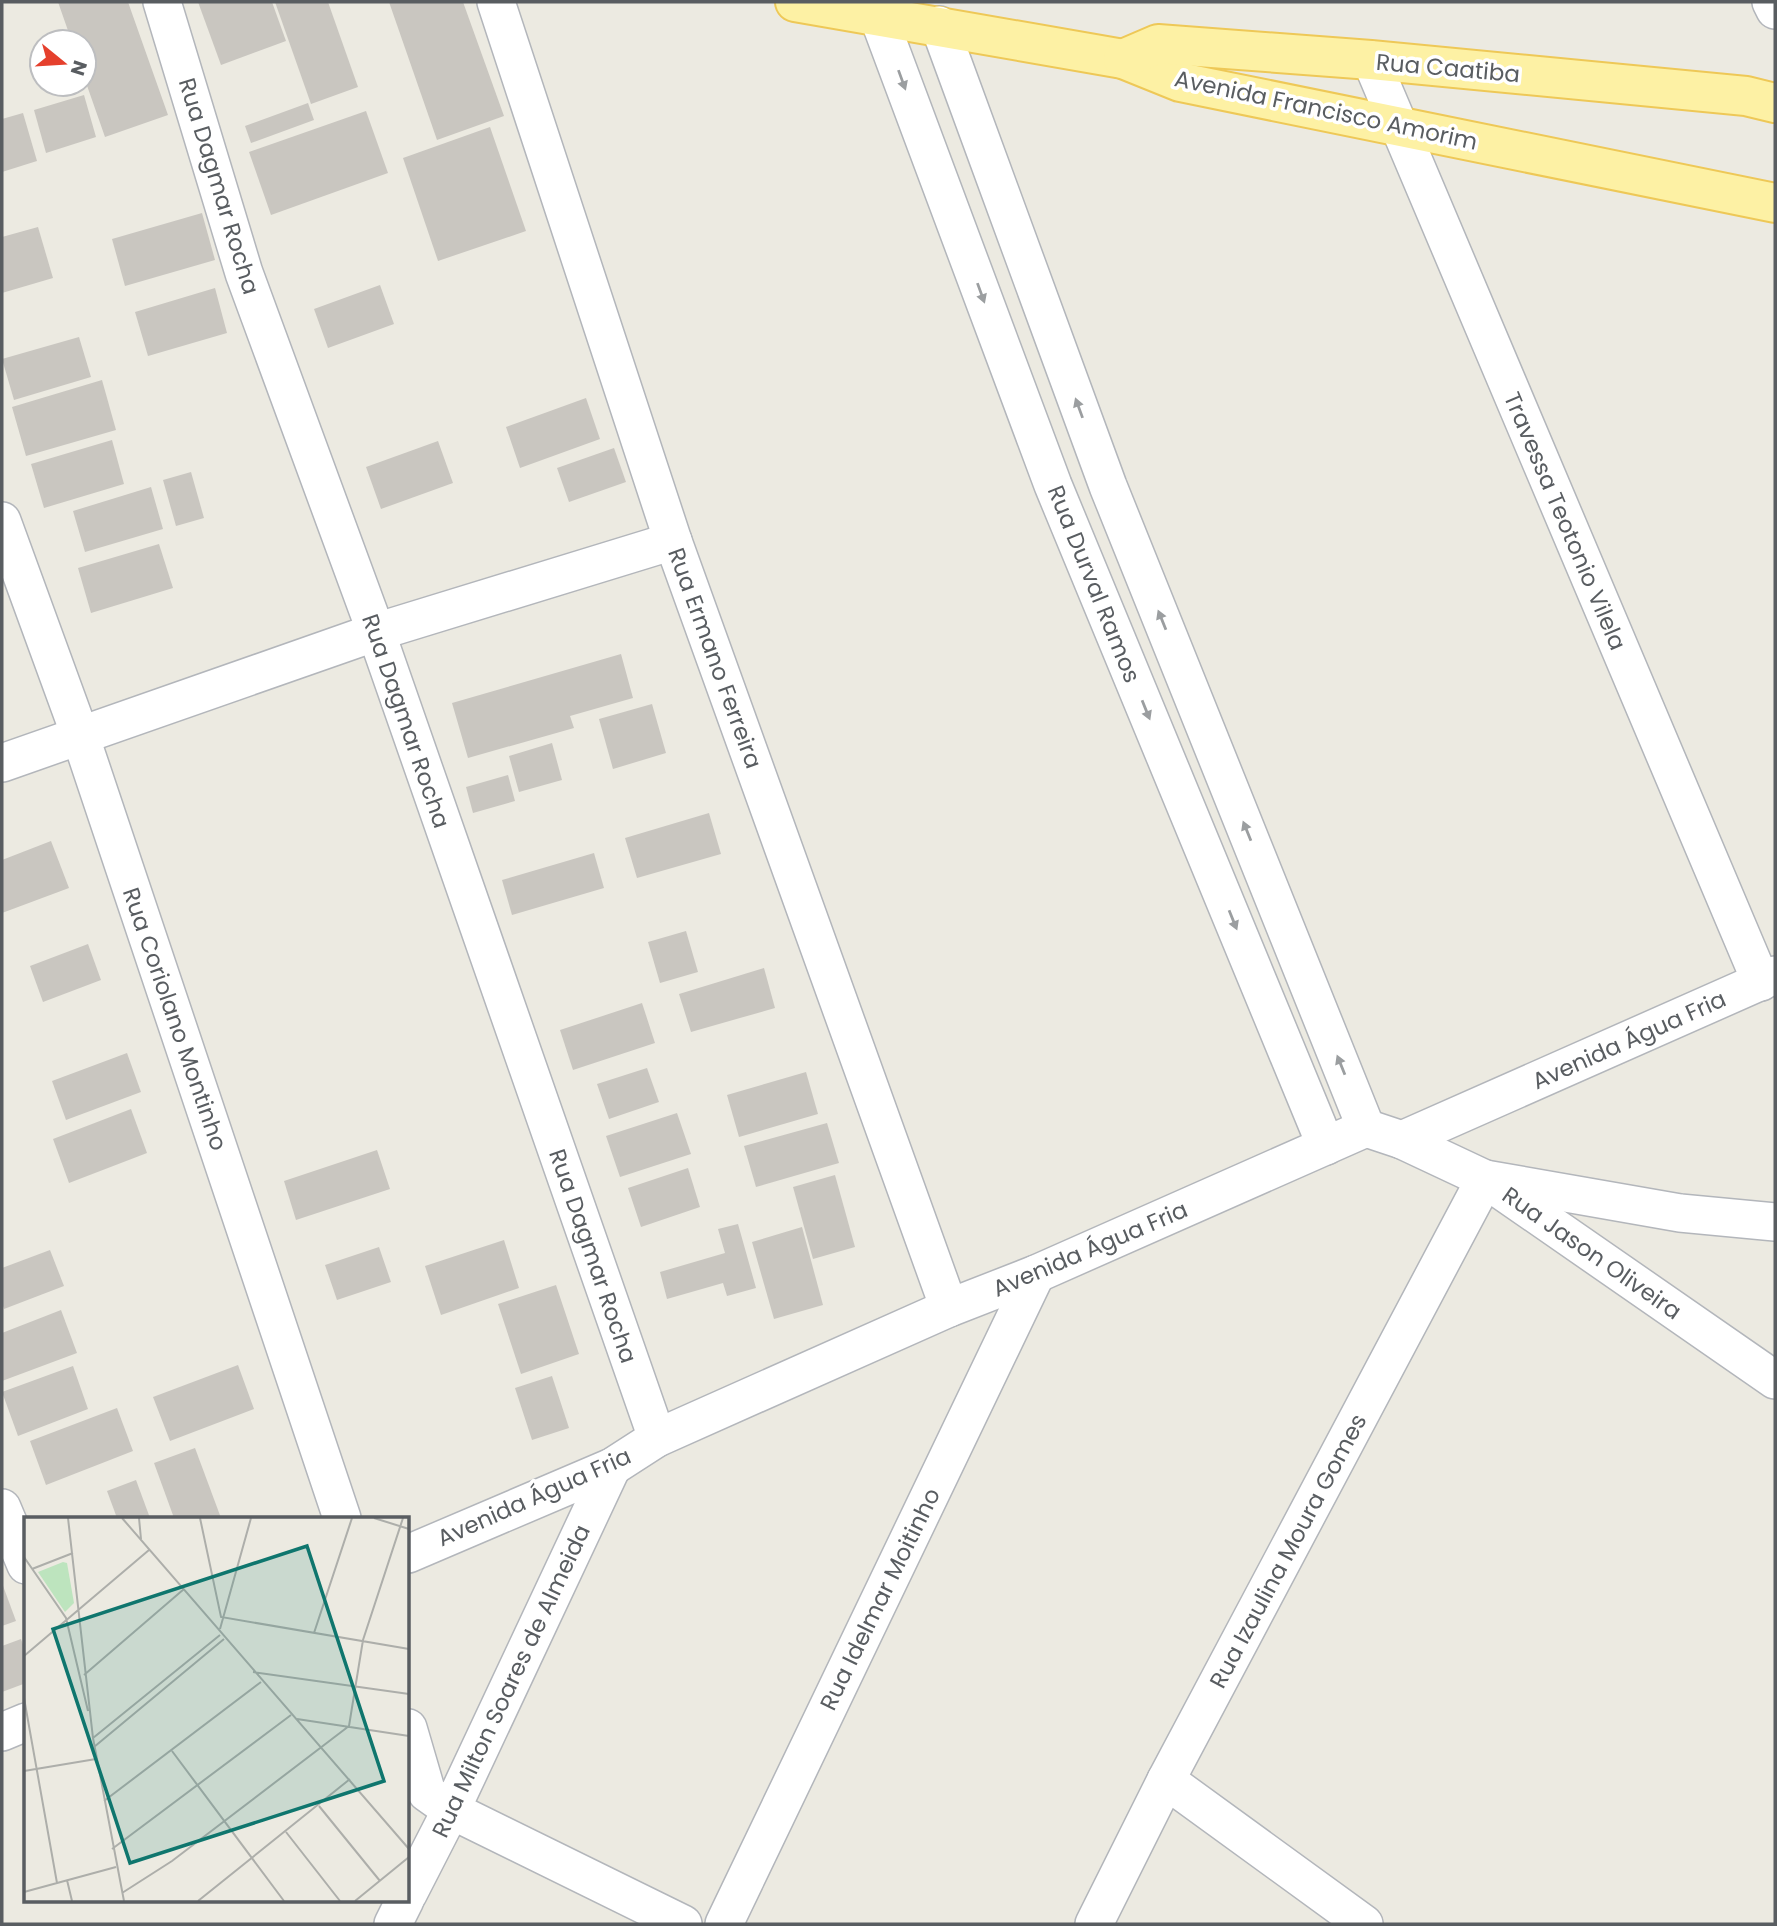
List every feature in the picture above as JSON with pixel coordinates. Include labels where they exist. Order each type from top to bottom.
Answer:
[{"type":"main road","name":"Avenida Francisco Amorim","points":[[794,2],[939,25],[1122,59],[1180,82],[1775,203]]},
{"type":"main road","name":"Rua Caatiba","points":[[1122,59],[1158,44],[1371,60],[1745,96],[1775,103]]},
{"type":"street","name":"Rua Dagmar Rocha","points":[[162,2],[244,273],[376,632],[657,1438]]},
{"type":"street","name":"Rua Ermano Ferreira","points":[[496,2],[673,541],[949,1308]]},
{"type":"street","points":[[1771,2],[1775,10]]},
{"type":"street","name":"Rua Durval Ramos","points":[[878,16],[1053,485],[1326,1146]]},
{"type":"street","points":[[939,25],[1108,486],[1366,1128],[1402,1140]]},
{"type":"street","name":"Travessa Teotonio Vilela","points":[[1371,60],[1397,126],[1768,979]]},
{"type":"street","name":"Rua Coriolano Montinho","points":[[2,521],[80,735],[342,1517]]},
{"type":"street","points":[[2,763],[376,632],[673,541]]},
{"type":"street","name":"Avenida Água Fria","points":[[1402,1140],[1768,979]]},
{"type":"street","name":"Avenida Água Fria","points":[[410,1553],[612,1467],[657,1438],[949,1308],[1036,1274],[1366,1128]]},
{"type":"street","name":"Rua Jason Oliveira","points":[[1402,1140],[1485,1179],[1775,1380]]},
{"type":"street","points":[[1485,1179],[1680,1213],[1775,1222]]},
{"type":"street","name":"Rua Izaulina Moura Gomes","points":[[1094,1924],[1166,1780],[1485,1179]]},
{"type":"street","name":"Rua Idelmar Moitinho","points":[[724,1924],[1036,1274]]},
{"type":"street","name":"Rua Milton Soares de Almeida","points":[[410,1890],[451,1810],[612,1467]]},
{"type":"street","points":[[2,1508],[24,1560]]},
{"type":"street","points":[[2,1732],[24,1723]]},
{"type":"street","points":[[410,1735],[427,1793],[451,1810],[683,1924]]},
{"type":"street","points":[[1166,1780],[1364,1924]]},
{"type":"street","points":[[393,1924],[404,1902]]},
{"type":"building","points":[[58,2],[128,2],[168,115],[105,137],[91,98],[98,98],[98,28],[67,28]]},
{"type":"building","points":[[198,2],[272,2],[286,41],[221,65]]},
{"type":"building","points":[[275,2],[328,2],[358,87],[311,104]]},
{"type":"building","points":[[389,2],[463,2],[504,116],[437,140]]},
{"type":"building","points":[[74,98],[85,98],[96,137],[46,153],[34,110]]},
{"type":"building","points":[[308,103],[314,120],[251,143],[245,126]]},
{"type":"building","points":[[366,111],[388,173],[271,215],[249,152]]},
{"type":"building","points":[[23,113],[37,161],[2,172],[2,119]]},
{"type":"building","points":[[490,127],[526,231],[438,261],[403,158]]},
{"type":"building","points":[[202,213],[215,260],[125,286],[112,239]]},
{"type":"building","points":[[38,227],[53,278],[2,293],[2,237]]},
{"type":"building","points":[[380,285],[394,324],[328,348],[314,309]]},
{"type":"building","points":[[215,288],[227,333],[148,356],[135,312]]},
{"type":"building","points":[[79,337],[91,377],[14,400],[2,359]]},
{"type":"building","points":[[102,380],[116,430],[26,456],[12,407]]},
{"type":"building","points":[[586,398],[600,439],[520,468],[506,427]]},
{"type":"building","points":[[112,440],[124,484],[44,508],[31,464]]},
{"type":"building","points":[[438,441],[453,483],[381,509],[366,467]]},
{"type":"building","points":[[614,448],[626,482],[569,502],[557,468]]},
{"type":"building","points":[[191,472],[204,518],[176,526],[163,480]]},
{"type":"building","points":[[151,487],[163,529],[85,552],[73,511]]},
{"type":"building","points":[[159,544],[173,588],[91,613],[78,568]]},
{"type":"building","points":[[621,654],[633,698],[570,716],[574,728],[468,758],[452,703]]},
{"type":"building","points":[[652,704],[666,753],[613,769],[599,719]]},
{"type":"building","points":[[552,743],[562,780],[519,792],[509,756]]},
{"type":"building","points":[[508,775],[515,801],[473,813],[466,787]]},
{"type":"building","points":[[709,813],[721,854],[637,878],[625,838]]},
{"type":"building","points":[[51,841],[69,888],[2,913],[2,860]]},
{"type":"building","points":[[594,853],[604,888],[512,915],[502,880]]},
{"type":"building","points":[[686,931],[698,972],[660,983],[648,942]]},
{"type":"building","points":[[88,944],[101,980],[43,1002],[30,966]]},
{"type":"building","points":[[764,968],[775,1008],[691,1032],[679,994]]},
{"type":"building","points":[[642,1003],[655,1043],[573,1070],[560,1030]]},
{"type":"building","points":[[127,1053],[141,1092],[66,1120],[52,1081]]},
{"type":"building","points":[[647,1068],[659,1102],[609,1119],[597,1084]]},
{"type":"building","points":[[806,1072],[818,1114],[739,1137],[727,1095]]},
{"type":"building","points":[[131,1109],[147,1153],[69,1183],[53,1139]]},
{"type":"building","points":[[677,1113],[691,1154],[620,1177],[606,1136]]},
{"type":"building","points":[[827,1123],[839,1163],[756,1187],[744,1146]]},
{"type":"building","points":[[377,1150],[390,1189],[296,1220],[284,1181]]},
{"type":"building","points":[[688,1168],[700,1207],[641,1227],[628,1188]]},
{"type":"building","points":[[835,1175],[855,1247],[813,1259],[793,1187]]},
{"type":"building","points":[[738,1224],[756,1288],[727,1296],[723,1283],[667,1299],[660,1272],[725,1253],[718,1229]]},
{"type":"building","points":[[802,1227],[823,1305],[774,1319],[752,1242]]},
{"type":"building","points":[[504,1240],[519,1288],[441,1315],[425,1266]]},
{"type":"building","points":[[379,1247],[391,1282],[337,1300],[325,1265]]},
{"type":"building","points":[[50,1250],[64,1286],[4,1309],[2,1268]]},
{"type":"building","points":[[556,1285],[579,1354],[521,1374],[498,1304]]},
{"type":"building","points":[[61,1310],[77,1353],[2,1381],[2,1333]]},
{"type":"building","points":[[238,1365],[254,1409],[170,1441],[153,1397]]},
{"type":"building","points":[[73,1366],[88,1409],[18,1436],[2,1392]]},
{"type":"building","points":[[552,1376],[569,1428],[532,1440],[515,1388]]},
{"type":"building","points":[[117,1408],[133,1451],[46,1485],[30,1441]]},
{"type":"building","points":[[195,1448],[221,1517],[174,1517],[154,1463]]},
{"type":"building","points":[[136,1480],[150,1517],[117,1517],[107,1491]]},
{"type":"building","points":[[2,1583],[16,1621],[2,1626]]},
{"type":"building","points":[[21,1639],[24,1647],[24,1684],[2,1692],[2,1646]]}]
